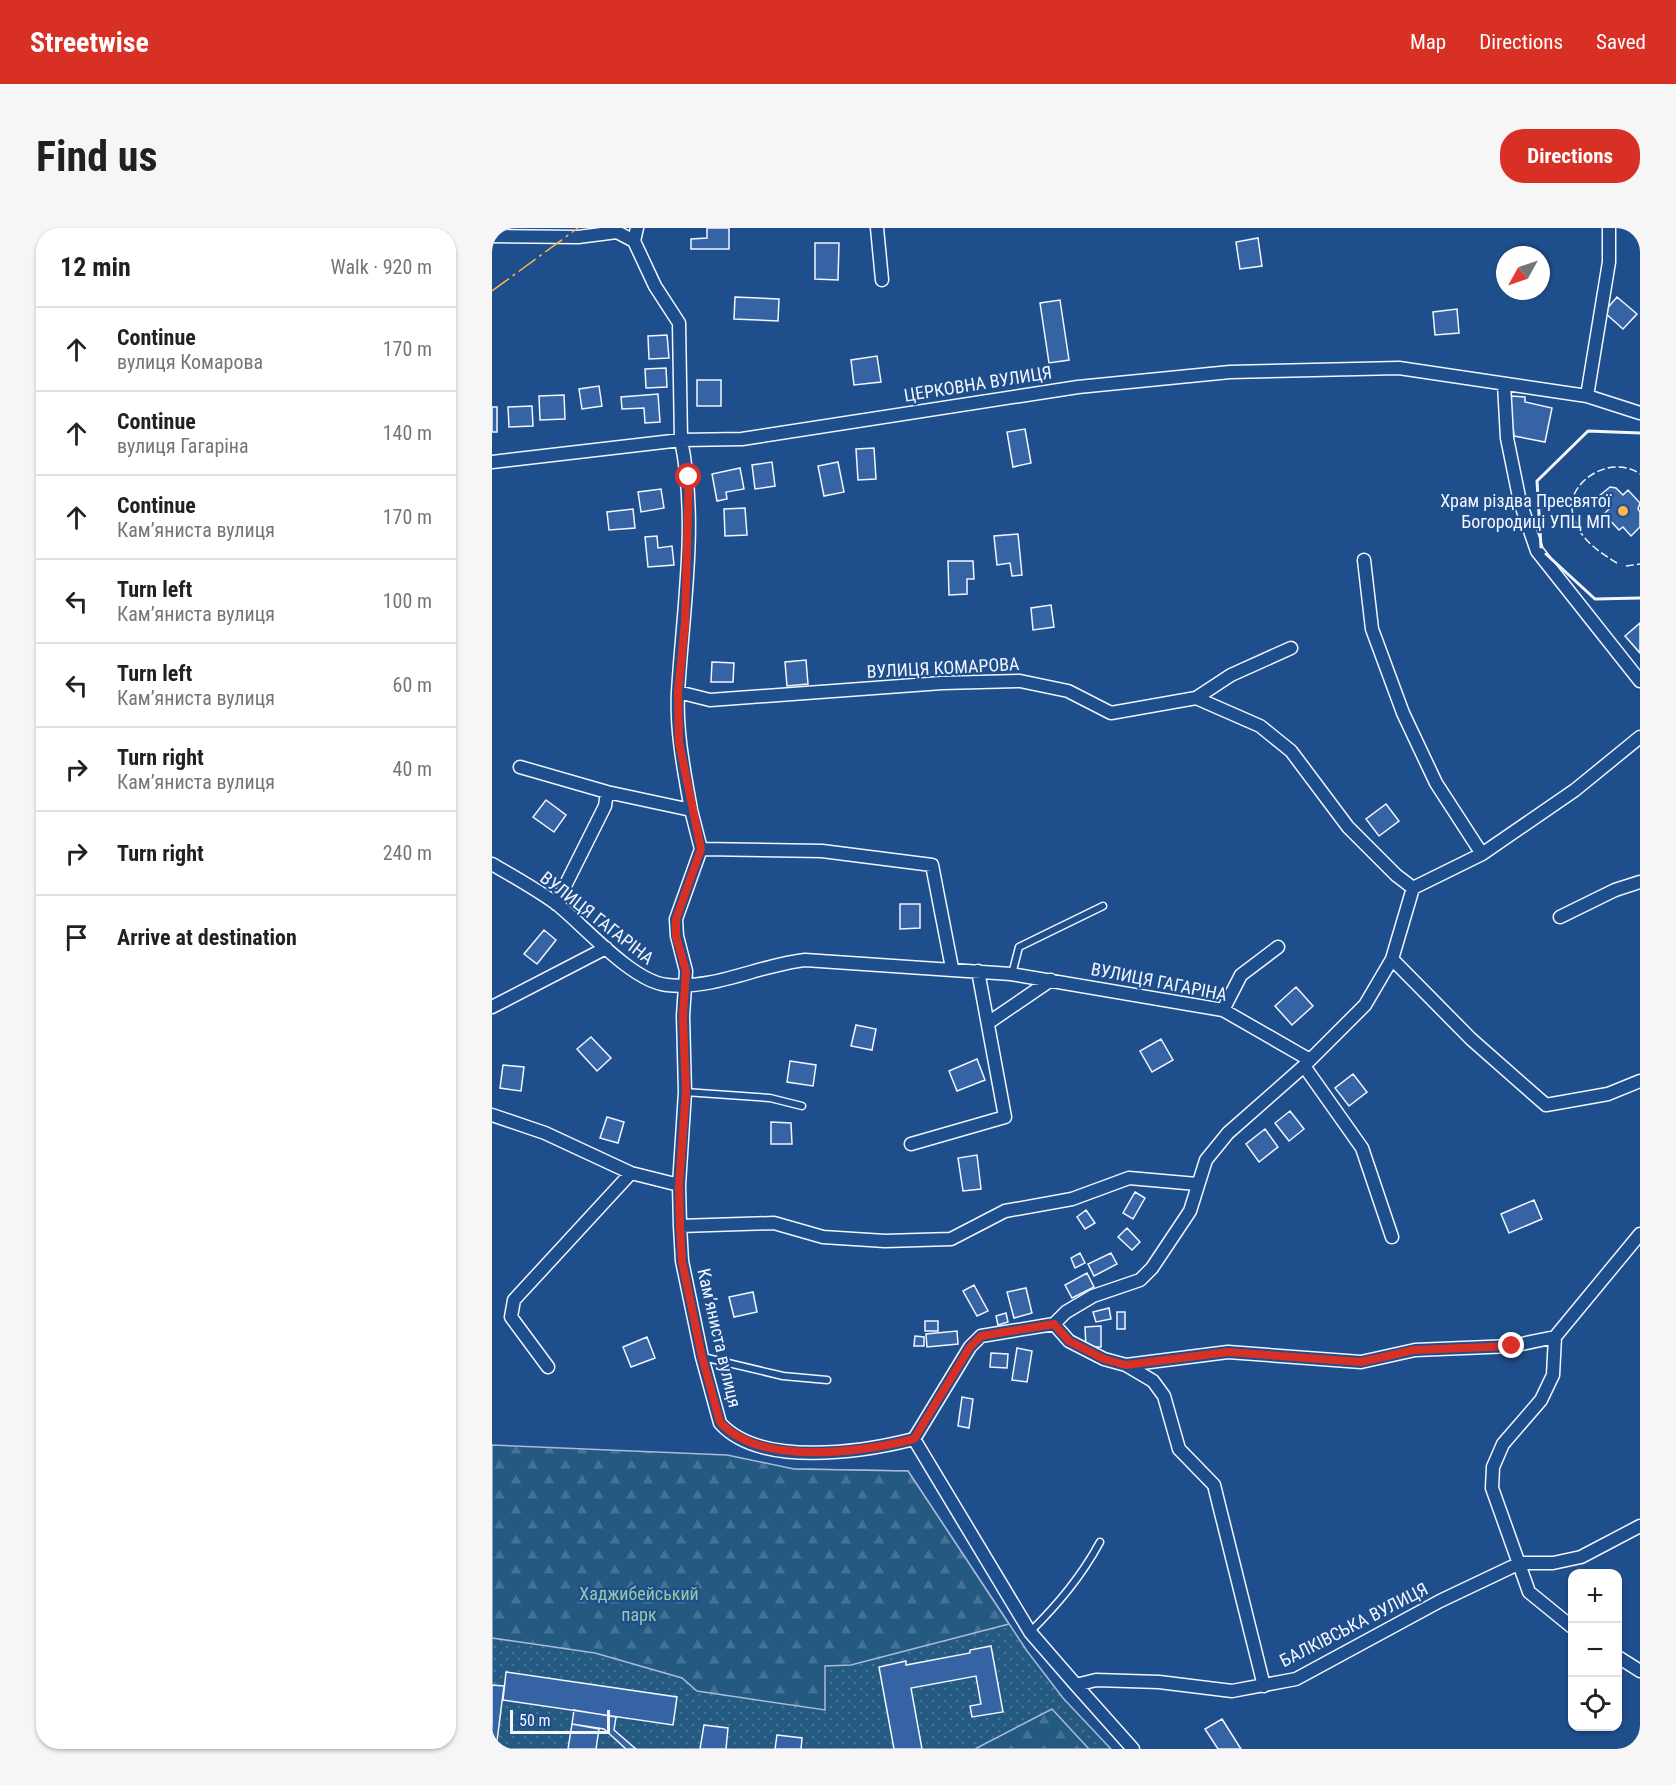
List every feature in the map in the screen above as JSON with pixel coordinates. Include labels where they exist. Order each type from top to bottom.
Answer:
[{"type":"street","points":[[634,241],[637,228]]},
{"type":"street","points":[[877,228],[882,280]]},
{"type":"street","points":[[1587,396],[1609,262],[1609,228]]},
{"type":"street","points":[[492,236],[578,237],[614,230],[634,241],[655,286],[679,323],[681,440],[689,477],[685,623],[678,692],[679,742],[691,810],[701,849],[822,851],[932,865],[952,968]]},
{"type":"street","name":"ЦЕРКОВНА ВУЛИЦЯ","points":[[681,440],[742,439],[1078,387],[1230,372],[1399,368],[1587,396],[1640,413]]},
{"type":"street","points":[[1504,384],[1507,438],[1520,502],[1537,551],[1640,681]]},
{"type":"street","points":[[492,462],[681,440]]},
{"type":"street","points":[[1364,560],[1372,629],[1403,713],[1437,783],[1482,854]]},
{"type":"street","points":[[1196,698],[1231,675],[1291,648]]},
{"type":"street","name":"ВУЛИЦЯ КОМАРОВА","points":[[678,692],[710,700],[942,683],[1020,681],[1068,691],[1112,713],[1196,698]]},
{"type":"street","points":[[1196,698],[1260,726],[1291,751],[1348,827],[1396,875],[1413,888]]},
{"type":"street","points":[[1133,1749],[1030,1632],[914,1439],[970,1347],[981,1336],[1054,1324],[1066,1312],[1093,1296],[1140,1280],[1161,1258],[1190,1210],[1206,1160],[1228,1133],[1307,1063],[1365,1005],[1392,959],[1413,888],[1482,854],[1575,790],[1640,737]]},
{"type":"street","points":[[520,767],[607,792],[691,810]]},
{"type":"street","points":[[556,904],[605,806],[607,792]]},
{"type":"street","name":"ВУЛИЦЯ ГАГАРІНА","points":[[686,1092],[683,1016],[686,971],[676,936],[676,919],[701,849]]},
{"type":"street","name":"ВУЛИЦЯ ГАГАРІНА","points":[[492,864],[556,904],[645,979],[666,986],[714,982],[784,963],[806,960],[978,971],[1052,980],[1223,1010],[1307,1063]]},
{"type":"street","points":[[1560,916],[1615,890],[1640,882]]},
{"type":"street","points":[[1223,1010],[1241,975],[1278,947]]},
{"type":"street","points":[[492,1007],[606,948]]},
{"type":"street","points":[[1392,959],[1471,1039],[1546,1105],[1608,1094],[1640,1081]]},
{"type":"street","points":[[911,1144],[1005,1117],[978,971]]},
{"type":"street","points":[[988,1023],[1052,980]]},
{"type":"street","points":[[1307,1063],[1362,1148],[1392,1237]]},
{"type":"street","name":"Камʼяниста вулиця","points":[[686,1092],[679,1185],[682,1261],[702,1357],[720,1422],[727,1430],[744,1440],[773,1449],[801,1452],[879,1448],[914,1439]]},
{"type":"street","points":[[492,1115],[545,1133],[631,1173],[679,1185]]},
{"type":"street","points":[[548,1367],[511,1317],[514,1300],[631,1173]]},
{"type":"street","points":[[680,1226],[774,1223],[823,1238],[885,1241],[951,1239],[1005,1211],[1072,1199],[1129,1178],[1197,1184]]},
{"type":"street","points":[[1568,1624],[1529,1592],[1492,1488],[1493,1467],[1503,1444],[1541,1400],[1553,1376],[1555,1337],[1640,1234]]},
{"type":"street","points":[[1054,1324],[1069,1341],[1104,1359],[1126,1365],[1153,1381],[1164,1396],[1179,1449],[1214,1485],[1264,1686]]},
{"type":"street","points":[[1126,1365],[1228,1352],[1361,1362],[1414,1350],[1512,1346],[1555,1337]]},
{"type":"street","name":"БАЛКІВСЬКА ВУЛИЦЯ","points":[[1076,1685],[1096,1680],[1159,1682],[1232,1691],[1296,1679],[1440,1601],[1520,1563],[1553,1563],[1581,1557],[1640,1526]]},
{"type":"street","points":[[1622,1660],[1640,1671]]},
{"type":"lane","points":[[1011,975],[1019,947],[1103,906]]},
{"type":"lane","points":[[686,1092],[770,1098],[802,1106]]},
{"type":"lane","points":[[702,1357],[783,1376],[827,1380]]},
{"type":"lane","points":[[1030,1632],[1063,1599],[1085,1569],[1100,1542]]},
{"type":"green space","name":"Хаджибейський парк","points":[[492,1445],[727,1455],[794,1469],[908,1471],[1009,1624],[851,1665],[825,1666],[825,1710],[697,1691],[682,1678],[595,1653],[492,1638]]},
{"type":"green space","name":"Хаджибейський парк","points":[[492,1456],[794,1469],[908,1471],[1027,1651],[1063,1698],[1111,1749],[492,1749]]},
{"type":"green space","points":[[1052,1709],[1089,1749],[975,1749]]},
{"type":"building","points":[[707,228],[729,228],[729,249],[691,249],[691,239],[707,238]]},
{"type":"building","points":[[1258,238],[1262,266],[1240,269],[1236,242]]},
{"type":"building","points":[[815,243],[839,243],[838,280],[815,279]]},
{"type":"building","points":[[735,297],[779,299],[778,321],[734,319]]},
{"type":"building","points":[[1617,297],[1637,314],[1623,329],[1604,312]]},
{"type":"building","points":[[1060,300],[1069,360],[1049,363],[1040,303]]},
{"type":"building","points":[[1457,309],[1459,333],[1435,335],[1433,312]]},
{"type":"building","points":[[667,335],[669,358],[649,359],[648,336]]},
{"type":"building","points":[[877,356],[881,382],[854,385],[851,360]]},
{"type":"building","points":[[666,368],[667,387],[646,388],[645,369]]},
{"type":"building","points":[[697,380],[721,380],[721,406],[697,406]]},
{"type":"building","points":[[599,386],[602,406],[582,409],[579,389]]},
{"type":"building","points":[[658,394],[660,422],[645,423],[644,408],[622,409],[621,397]]},
{"type":"building","points":[[564,395],[565,419],[540,420],[539,396]]},
{"type":"building","points":[[1511,396],[1525,397],[1525,402],[1552,408],[1545,442],[1514,436],[1513,426],[1510,425]]},
{"type":"building","points":[[532,406],[533,426],[509,427],[508,407]]},
{"type":"building","points":[[492,407],[497,407],[497,432],[492,432]]},
{"type":"building","points":[[1025,429],[1031,463],[1013,467],[1007,432]]},
{"type":"building","points":[[874,448],[876,479],[858,480],[856,449]]},
{"type":"building","points":[[772,462],[775,486],[755,489],[752,465]]},
{"type":"building","points":[[838,462],[844,492],[824,496],[818,466]]},
{"type":"building","points":[[740,468],[744,489],[726,492],[727,499],[717,501],[712,474]]},
{"type":"building","name":"Храм різдва Пресвятої Богородиці УПЦ МП","points":[[1610,487],[1616,488],[1623,495],[1628,490],[1640,503],[1638,509],[1640,527],[1631,536],[1623,527],[1619,530],[1604,514],[1609,509],[1599,496]]},
{"type":"building","points":[[661,489],[664,508],[641,512],[638,492]]},
{"type":"building","points":[[745,508],[747,535],[725,536],[724,509]]},
{"type":"building","points":[[633,509],[635,528],[609,530],[607,512]]},
{"type":"building","points":[[1018,534],[1022,575],[1012,576],[1010,563],[997,565],[994,536]]},
{"type":"building","points":[[657,536],[658,548],[672,546],[674,565],[648,567],[645,537]]},
{"type":"building","points":[[948,561],[973,561],[974,579],[967,579],[967,594],[949,595]]},
{"type":"building","points":[[1051,605],[1054,627],[1033,630],[1031,608]]},
{"type":"building","points":[[1640,623],[1640,653],[1625,636]]},
{"type":"building","points":[[806,660],[808,684],[787,686],[785,662]]},
{"type":"building","points":[[712,662],[734,663],[733,682],[711,682]]},
{"type":"building","points":[[546,800],[566,815],[554,832],[533,817]]},
{"type":"building","points":[[1386,804],[1399,821],[1379,836],[1366,819]]},
{"type":"building","points":[[900,904],[920,904],[920,928],[900,929]]},
{"type":"building","points":[[544,930],[556,940],[537,964],[524,954]]},
{"type":"building","points":[[1296,987],[1313,1006],[1292,1025],[1275,1006]]},
{"type":"building","points":[[856,1025],[876,1029],[872,1050],[851,1046]]},
{"type":"building","points":[[591,1037],[611,1058],[597,1071],[577,1049]]},
{"type":"building","points":[[1161,1039],[1173,1060],[1152,1072],[1140,1051]]},
{"type":"building","points":[[977,1059],[985,1080],[957,1091],[949,1071]]},
{"type":"building","points":[[790,1061],[816,1065],[813,1086],[787,1082]]},
{"type":"building","points":[[503,1065],[524,1067],[521,1091],[500,1088]]},
{"type":"building","points":[[1353,1074],[1367,1092],[1349,1106],[1335,1088]]},
{"type":"building","points":[[1290,1111],[1304,1129],[1289,1141],[1275,1123]]},
{"type":"building","points":[[607,1117],[624,1122],[618,1143],[600,1138]]},
{"type":"building","points":[[771,1122],[791,1123],[792,1144],[771,1144]]},
{"type":"building","points":[[1265,1129],[1278,1147],[1259,1162],[1246,1144]]},
{"type":"building","points":[[977,1155],[981,1189],[963,1191],[958,1158]]},
{"type":"building","points":[[1135,1192],[1145,1198],[1133,1219],[1123,1213]]},
{"type":"building","points":[[1534,1200],[1542,1219],[1509,1233],[1501,1214]]},
{"type":"building","points":[[1086,1210],[1095,1223],[1085,1229],[1077,1217]]},
{"type":"building","points":[[1127,1228],[1140,1242],[1132,1250],[1118,1237]]},
{"type":"building","points":[[1080,1253],[1085,1263],[1075,1268],[1071,1258]]},
{"type":"building","points":[[1111,1253],[1117,1264],[1094,1276],[1088,1264]]},
{"type":"building","points":[[1087,1273],[1094,1287],[1072,1298],[1065,1285]]},
{"type":"building","points":[[974,1285],[988,1311],[977,1316],[963,1291]]},
{"type":"building","points":[[1026,1288],[1032,1313],[1014,1318],[1007,1292]]},
{"type":"building","points":[[753,1292],[757,1312],[734,1317],[729,1297]]},
{"type":"building","points":[[1109,1308],[1111,1319],[1096,1322],[1093,1312]]},
{"type":"building","points":[[1117,1312],[1125,1312],[1125,1329],[1117,1329]]},
{"type":"building","points":[[1006,1313],[1008,1322],[998,1325],[996,1316]]},
{"type":"building","points":[[925,1321],[938,1321],[938,1331],[925,1331]]},
{"type":"building","points":[[1101,1326],[1101,1347],[1086,1347],[1085,1327]]},
{"type":"building","points":[[957,1331],[958,1344],[927,1347],[926,1334]]},
{"type":"building","points":[[915,1336],[924,1337],[924,1346],[914,1346]]},
{"type":"building","points":[[647,1337],[655,1358],[631,1367],[623,1347]]},
{"type":"building","points":[[1017,1348],[1032,1351],[1027,1382],[1012,1380]]},
{"type":"building","points":[[991,1353],[1008,1354],[1007,1368],[990,1367]]},
{"type":"building","points":[[962,1397],[973,1399],[969,1428],[958,1426]]},
{"type":"building","points":[[991,1646],[1003,1712],[972,1717],[970,1706],[981,1704],[976,1676],[911,1688],[922,1749],[894,1749],[879,1667],[906,1661],[906,1665],[970,1653],[970,1650]]},
{"type":"building","points":[[506,1672],[677,1697],[673,1725],[503,1700]]},
{"type":"building","points":[[492,1685],[504,1686],[496,1749],[492,1749]]},
{"type":"building","points":[[574,1710],[616,1717],[614,1730],[636,1749],[626,1749],[604,1729],[572,1724]]},
{"type":"building","points":[[1222,1719],[1241,1749],[1218,1749],[1205,1729]]},
{"type":"building","points":[[572,1724],[599,1729],[596,1749],[568,1749]]},
{"type":"building","points":[[704,1725],[728,1728],[726,1749],[700,1749]]},
{"type":"building","points":[[777,1735],[802,1738],[801,1749],[775,1749]]},
{"type":"fence","points":[[1617,563],[1593,546],[1581,533],[1573,515],[1573,497],[1585,480],[1602,470],[1622,467],[1640,474]]},
{"type":"fence","points":[[1626,566],[1640,564]]},
{"type":"wall","points":[[1541,547],[1537,481],[1588,431],[1640,433]]},
{"type":"wall","points":[[1546,554],[1595,599],[1640,598]]},
{"type":"power","points":[[492,291],[578,228]]},
{"type":"place","name":"Храм різдва Пресвятої Богородиці УПЦ МП","points":[[1623,511]]},
{"type":"route","points":[[689,477],[685,623],[678,692],[679,742],[691,810],[701,849],[679,904],[676,919],[676,936],[686,971],[683,1016],[686,1092],[679,1185],[680,1226],[682,1261],[702,1357],[720,1422],[727,1430],[744,1440],[773,1449],[801,1452],[879,1448],[914,1439],[970,1347],[981,1336],[1054,1324],[1069,1341],[1104,1359],[1126,1365],[1228,1352],[1361,1362],[1414,1350],[1512,1346]]}]
